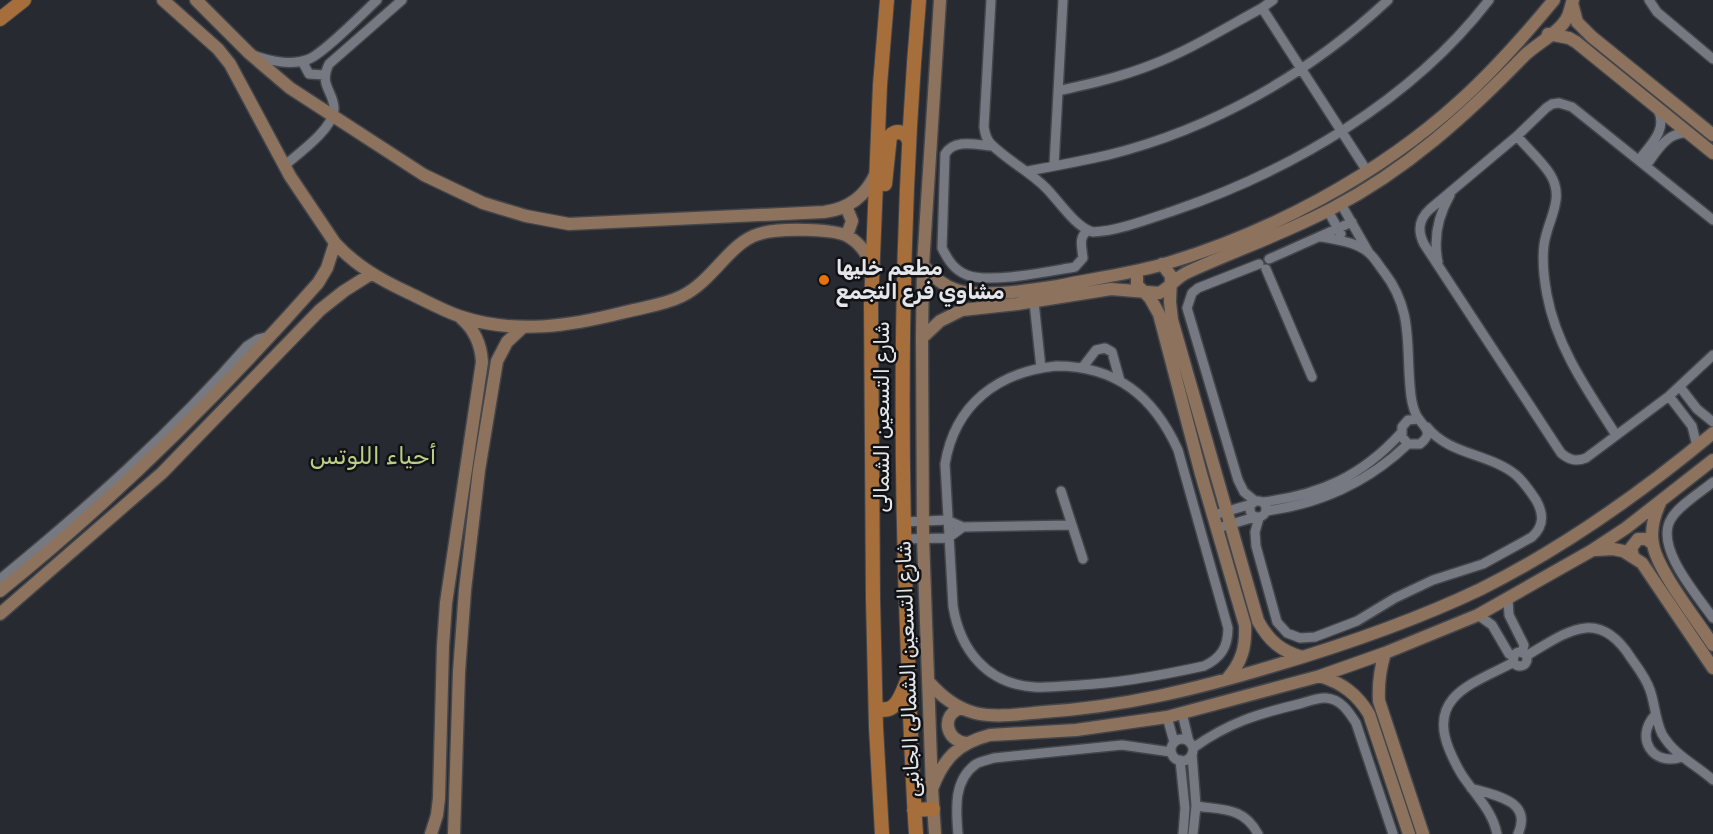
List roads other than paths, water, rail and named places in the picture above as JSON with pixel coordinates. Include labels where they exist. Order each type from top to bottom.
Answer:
[{"type":"main road","points":[[1,18],[24,0]]},
{"type":"main road","name":"شارع التسعين الشمالى","points":[[882,834],[876,707],[872,443],[873,264],[887,0]]},
{"type":"main road","name":"شارع التسعين الشمالى","points":[[916,834],[903,539],[903,308],[909,141],[920,0]]},
{"type":"main road","points":[[875,219],[883,202],[889,139],[898,132],[907,136],[909,141]]},
{"type":"main road","points":[[876,707],[881,710],[892,708],[899,699],[909,677]]},
{"type":"main road","points":[[914,810],[933,808]]},
{"type":"street","points":[[163,0],[218,49],[230,64],[243,84],[260,123],[284,166],[335,243],[371,274],[457,315],[493,324],[523,327],[565,326],[670,301],[700,285],[741,243],[759,234],[773,231],[832,231],[847,235],[858,244],[873,264]]},
{"type":"street","points":[[196,0],[249,53],[290,88],[443,186],[494,207],[547,221],[580,223],[824,212],[844,207],[864,193],[877,172]]},
{"type":"street","points":[[249,53],[272,60],[302,61],[315,56],[377,0]]},
{"type":"street","points":[[284,166],[316,140],[332,115],[333,106],[325,84],[325,75],[332,61],[402,0]]},
{"type":"street","name":"شارع التسعين الشمالى الجانبى","points":[[935,834],[923,538],[922,338],[923,265],[940,0]]},
{"type":"street","points":[[991,0],[984,127],[988,141],[1028,171],[1088,231],[1099,232],[1199,202],[1260,177],[1304,154],[1342,131],[1434,60],[1465,29],[1489,0]]},
{"type":"street","points":[[1054,166],[1063,0]]},
{"type":"street","points":[[1058,91],[1111,79],[1151,66],[1262,8],[1273,0]]},
{"type":"street","points":[[1028,171],[1109,154],[1183,131],[1258,95],[1301,69],[1345,38],[1388,0]]},
{"type":"street","points":[[923,265],[939,282],[974,295],[1032,290],[1137,271],[1258,229],[1331,193],[1407,144],[1461,99],[1554,0]]},
{"type":"street","points":[[1648,0],[1657,12],[1713,59]]},
{"type":"street","points":[[922,338],[950,315],[975,308],[1034,302],[1111,289],[1159,293],[1187,272],[1262,242],[1328,211],[1407,161],[1440,136],[1479,102],[1537,44],[1565,22],[1572,1]]},
{"type":"street","points":[[1572,1],[1577,22],[1592,37],[1713,134]]},
{"type":"street","points":[[1262,8],[1367,171]]},
{"type":"street","points":[[1536,21],[1542,32],[1569,38],[1576,42],[1713,153]]},
{"type":"street","points":[[302,61],[309,74],[325,75]]},
{"type":"street","points":[[1713,220],[1565,104],[1552,104],[1424,214],[1419,229],[1424,244],[1561,453],[1572,460],[1586,458],[1669,396],[1713,355]]},
{"type":"street","points":[[1642,163],[1661,130],[1662,118],[1657,108]]},
{"type":"street","points":[[1642,163],[1670,137],[1679,133],[1689,133]]},
{"type":"street","points":[[1517,136],[1550,174],[1557,191],[1557,200],[1544,245],[1543,262],[1547,296],[1556,327],[1576,373],[1616,435]]},
{"type":"street","points":[[993,146],[955,144],[945,154],[942,248],[956,269],[968,276],[980,278],[1028,275],[1075,267],[1083,258],[1082,238],[1088,231]]},
{"type":"street","points":[[1439,267],[1436,244],[1438,221],[1452,190]]},
{"type":"street","points":[[1218,528],[1258,509],[1309,494],[1338,482],[1372,461],[1401,433],[1405,423],[1411,396],[1404,310],[1394,284],[1369,253],[1341,204]]},
{"type":"street","points":[[844,207],[852,221],[847,235]]},
{"type":"street","points":[[1328,211],[1346,241]]},
{"type":"street","points":[[1214,515],[1227,511],[1258,509],[1305,504],[1341,491],[1374,472],[1408,444],[1416,445],[1423,442],[1444,443],[1497,464],[1514,474],[1528,488],[1538,505],[1542,519],[1541,526],[1532,537],[1483,564],[1433,580],[1395,598],[1357,621],[1308,638],[1293,636],[1281,628],[1277,622],[1256,546],[1258,509],[1244,492],[1238,480],[1187,308],[1192,293],[1198,288],[1264,264],[1352,222]]},
{"type":"street","points":[[1346,241],[1359,235]]},
{"type":"street","points":[[1322,237],[1346,241],[1369,253]]},
{"type":"street","points":[[0,591],[53,548],[176,435],[318,283],[331,260],[335,243]]},
{"type":"street","points":[[1162,264],[1171,276],[1172,320],[1258,621],[1276,645],[1289,653],[1304,657]]},
{"type":"street","points":[[1264,264],[1312,377]]},
{"type":"street","points":[[1137,271],[1137,285],[1159,314],[1201,474],[1245,625],[1246,640],[1243,655],[1236,669],[1226,680]]},
{"type":"street","points":[[0,614],[162,473],[320,310],[371,274]]},
{"type":"street","points":[[974,295],[975,308]]},
{"type":"street","points":[[1034,302],[1041,368]]},
{"type":"street","points":[[433,829],[439,798],[442,646],[446,603],[482,363],[478,341],[466,322],[457,315]]},
{"type":"street","points":[[454,834],[459,672],[467,570],[478,480],[497,361],[507,342],[523,327]]},
{"type":"street","points":[[0,579],[121,476],[184,414],[247,346],[258,339],[270,336]]},
{"type":"street","points":[[1082,368],[1096,350],[1109,349],[1114,357],[1120,381]]},
{"type":"street","points":[[1056,366],[1082,368],[1120,381],[1140,394],[1163,420],[1178,450],[1228,638],[1220,656],[1204,666],[1146,678],[1101,684],[1034,687],[1016,684],[1000,678],[972,656],[962,641],[956,624],[947,520],[945,464],[948,445],[969,408],[1001,381],[1041,368],[1056,366]]},
{"type":"street","points":[[1680,387],[1703,415],[1713,422]]},
{"type":"street","points":[[1411,396],[1419,420],[1444,443]]},
{"type":"street","points":[[1669,396],[1692,426],[1697,446]]},
{"type":"street","points":[[1677,405],[1687,397]]},
{"type":"street","points":[[1405,423],[1411,419],[1419,420]]},
{"type":"street","points":[[1423,442],[1427,435],[1426,427]]},
{"type":"street","points":[[1401,433],[1408,444]]},
{"type":"street","points":[[928,681],[943,697],[961,708],[989,716],[1074,710],[1191,690],[1341,646],[1459,599],[1498,579],[1611,512],[1713,433]]},
{"type":"street","points":[[932,789],[939,771],[950,755],[966,743],[990,735],[1076,730],[1182,713],[1320,676],[1474,617],[1592,551],[1661,502],[1713,460]]},
{"type":"street","points":[[1186,478],[1201,474]]},
{"type":"street","points":[[1713,482],[1671,518],[1666,538],[1669,551],[1713,618]]},
{"type":"street","points":[[1061,491],[1083,559]]},
{"type":"street","points":[[1191,496],[1206,491]]},
{"type":"street","points":[[1661,502],[1653,522],[1652,543],[1661,566],[1713,645]]},
{"type":"street","points":[[903,522],[947,520],[963,527],[1072,525]]},
{"type":"street","points":[[903,539],[948,537],[963,527]]},
{"type":"street","points":[[1633,556],[1631,548],[1638,539],[1646,538],[1652,543]]},
{"type":"street","points":[[1592,551],[1613,549],[1633,556],[1650,572],[1713,668]]},
{"type":"street","points":[[1498,579],[1498,592],[1508,599]]},
{"type":"street","points":[[1459,599],[1465,602],[1474,617],[1492,625],[1509,654],[1519,657]]},
{"type":"street","points":[[1508,599],[1509,615],[1524,645],[1519,657]]},
{"type":"street","points":[[1497,834],[1489,812],[1458,771],[1444,736],[1445,712],[1450,700],[1459,691],[1519,657],[1566,633],[1581,628],[1604,631],[1620,642],[1648,684],[1655,715],[1668,742],[1682,757],[1713,780]]},
{"type":"street","points":[[1385,653],[1379,676],[1379,701],[1423,834]]},
{"type":"street","points":[[1320,676],[1345,687],[1369,714],[1409,834]]},
{"type":"street","points":[[1191,690],[1199,699],[1195,709]]},
{"type":"street","points":[[1150,698],[1150,710],[1162,717],[1173,747],[1174,757],[1180,760],[1187,759],[1191,748],[1233,723],[1272,710],[1325,698],[1337,701],[1348,709],[1356,723],[1392,834]]},
{"type":"street","points":[[1364,706],[1379,701]]},
{"type":"street","points":[[961,708],[951,714],[948,731],[955,740],[966,743]]},
{"type":"street","points":[[1182,713],[1191,748],[1196,806],[1193,834]]},
{"type":"street","points":[[1655,715],[1646,729],[1646,738],[1652,752],[1666,760],[1682,757]]},
{"type":"street","points":[[1173,747],[1180,739],[1191,748]]},
{"type":"street","points":[[958,834],[956,800],[964,777],[977,764],[994,758],[1122,745],[1173,747]]},
{"type":"street","points":[[1180,760],[1185,808],[1183,834]]},
{"type":"street","points":[[1471,788],[1515,804],[1521,818],[1518,834]]},
{"type":"street","points":[[1196,806],[1236,811],[1245,816],[1258,834]]},
{"type":"street","points":[[433,829],[444,825],[454,834]]},
{"type":"place","name":"مطعم خليها مشاوي فرع التجمع","points":[[824,280]]},
{"type":"district","name":"أحياء اللوتس","points":[[373,456]]}]
